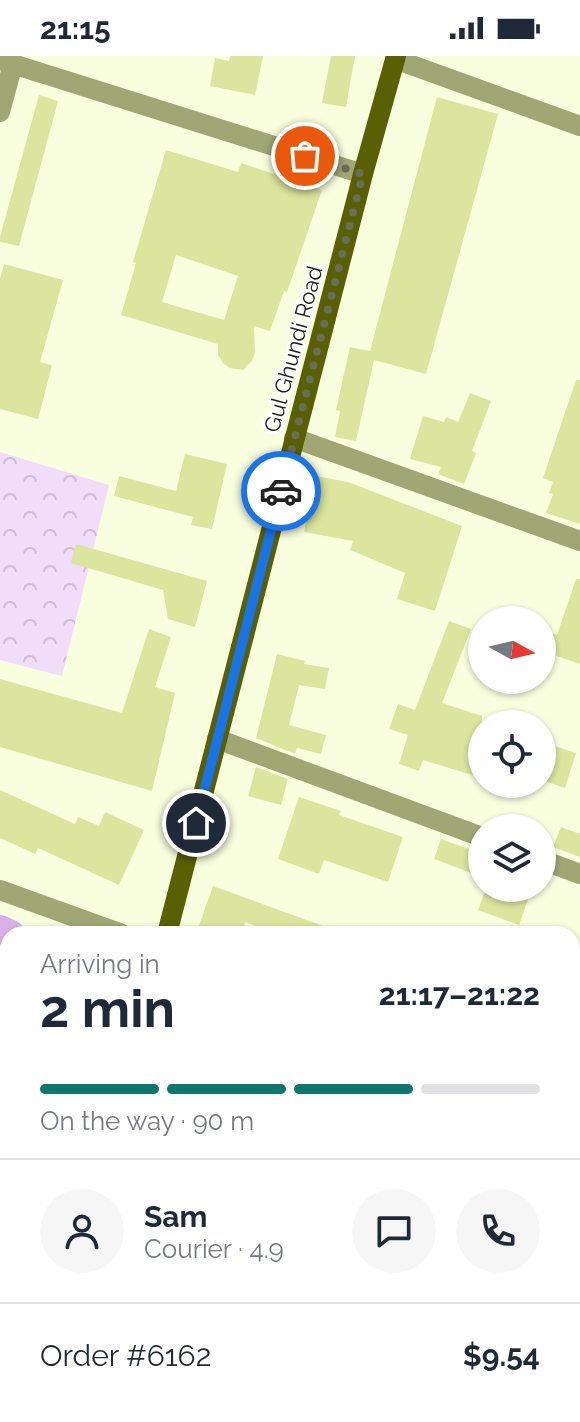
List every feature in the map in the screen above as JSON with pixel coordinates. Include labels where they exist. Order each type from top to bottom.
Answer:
[{"type":"main road","name":"Gul Ghundi Road","points":[[169,926],[294,438],[396,57]]},
{"type":"street","points":[[396,57],[580,126]]},
{"type":"street","points":[[0,112],[6,62],[363,174]]},
{"type":"street","points":[[294,438],[580,541]]},
{"type":"street","points":[[217,739],[468,832]]},
{"type":"street","points":[[556,865],[580,874]]},
{"type":"street","points":[[0,890],[100,926]]},
{"type":"green space","points":[[0,452],[109,485],[62,676],[0,660]]},
{"type":"building","points":[[230,56],[263,56],[255,95],[210,86],[215,58],[229,61]]},
{"type":"building","points":[[331,56],[355,56],[346,107],[322,103]]},
{"type":"building","points":[[39,95],[58,101],[19,246],[0,242],[0,237]]},
{"type":"building","points":[[437,97],[498,114],[426,374],[374,360],[356,441],[335,437],[340,411],[336,410],[350,347],[370,351]]},
{"type":"building","points":[[166,150],[238,172],[241,163],[322,190],[287,292],[284,291],[270,331],[254,326],[255,353],[243,370],[230,368],[223,363],[218,355],[218,344],[121,315],[136,263],[133,262]],"holes":[[[176,255],[238,276],[224,320],[162,302]]]},
{"type":"building","points":[[4,264],[63,280],[40,362],[52,365],[38,419],[0,409],[0,279]]},
{"type":"building","points":[[576,380],[580,380],[580,524],[546,513],[553,494],[549,493],[553,482],[543,478]]},
{"type":"building","points":[[470,393],[491,401],[472,451],[476,453],[464,484],[438,474],[441,467],[410,459],[423,416],[444,422],[446,417],[458,422]]},
{"type":"building","points":[[185,454],[227,464],[212,529],[191,525],[193,517],[114,496],[119,476],[176,491]]},
{"type":"building","points":[[301,473],[348,482],[462,526],[435,611],[397,599],[405,573],[350,550],[353,541],[304,532],[307,516],[293,515]]},
{"type":"building","points":[[76,544],[207,581],[195,627],[168,619],[163,590],[71,563]]},
{"type":"building","points":[[576,579],[580,579],[580,664],[556,656],[557,635]]},
{"type":"building","points":[[449,621],[468,628],[468,637],[442,703],[468,711],[468,774],[423,760],[419,771],[399,764],[408,735],[389,729],[398,704],[415,710]]},
{"type":"building","points":[[149,629],[171,637],[155,687],[175,693],[152,791],[0,747],[0,679],[122,713]]},
{"type":"building","points":[[277,654],[305,661],[304,664],[329,668],[325,689],[299,685],[289,725],[326,735],[321,754],[297,748],[295,754],[256,738]]},
{"type":"building","points":[[556,747],[576,753],[565,788],[556,785]]},
{"type":"building","points":[[256,767],[288,779],[281,805],[248,796]]},
{"type":"building","points":[[0,790],[75,824],[78,817],[99,826],[105,812],[144,830],[119,885],[38,848],[35,854],[0,838]]},
{"type":"building","points":[[299,797],[341,811],[339,815],[403,837],[388,882],[324,860],[319,874],[278,859]]},
{"type":"building","points":[[561,827],[580,834],[580,857],[556,848]]},
{"type":"building","points":[[441,839],[468,849],[468,872],[434,859]]},
{"type":"building","points":[[213,886],[323,926],[256,926],[245,922],[244,926],[199,926]]},
{"type":"building","points":[[481,902],[527,902],[519,925],[478,910]]},
{"type":"way so far","points":[[281,491],[363,174],[305,156]]},
{"type":"route","points":[[196,823],[281,491]]}]
